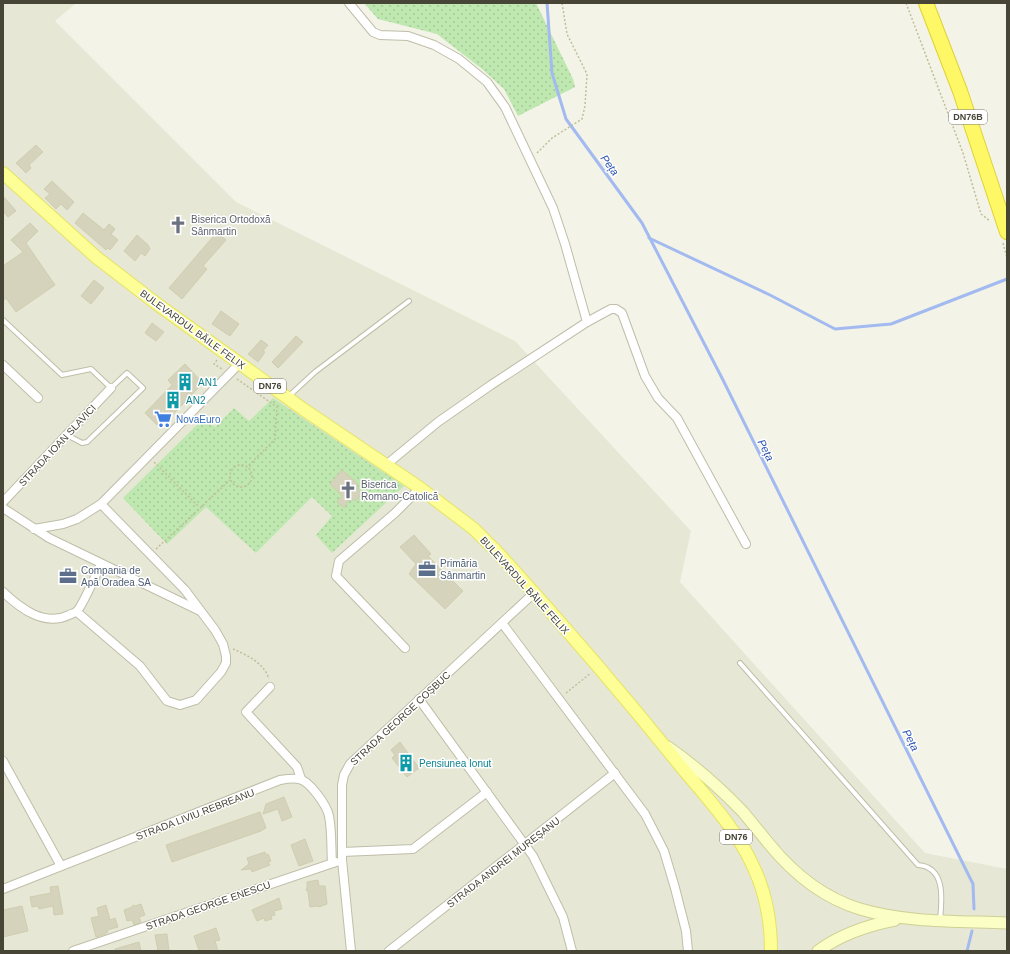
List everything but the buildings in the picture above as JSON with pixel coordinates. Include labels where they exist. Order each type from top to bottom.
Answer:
[{"type":"highway","name":"DN76B","points":[[926,3],[960,91],[1005,237]]},
{"type":"main road","name":"BULEVARDUL BĂILE FELIX","points":[[3,173],[96,257],[287,398],[420,488],[474,529],[498,553],[598,667],[661,742],[718,814],[748,855],[765,896],[770,926],[771,951]]},
{"type":"main road","points":[[661,742],[693,765],[731,799],[770,846],[806,881],[833,898],[859,909],[902,918],[1007,923]]},
{"type":"main road","points":[[818,951],[840,938],[863,929],[902,918]]},
{"type":"street","points":[[349,3],[373,32],[380,35],[408,36],[434,45],[459,59],[487,82],[505,108],[531,159],[553,208],[566,244],[587,322]]},
{"type":"street","points":[[386,465],[444,418],[491,384],[587,322],[611,309],[616,309],[622,313],[645,376],[658,398],[677,418],[746,544]]},
{"type":"street","points":[[34,529],[63,524],[76,519],[101,504],[240,363]]},
{"type":"street","points":[[3,364],[38,398]]},
{"type":"street","name":"STRADA IOAN SLAVICI","points":[[3,502],[111,388]]},
{"type":"street","points":[[405,648],[336,576],[339,561],[395,513],[420,488]]},
{"type":"street","points":[[77,612],[140,666],[167,700],[180,705],[196,700],[221,672],[226,663],[223,644],[216,630],[185,590],[101,504]]},
{"type":"street","points":[[3,508],[34,529],[101,564],[202,612]]},
{"type":"street","points":[[3,592],[18,606],[33,614],[47,619],[62,619],[77,612],[101,564]]},
{"type":"street","name":"STRADA GEORGE COȘBUC","points":[[351,951],[342,856],[342,786],[344,775],[350,764],[534,593]]},
{"type":"street","points":[[502,622],[645,814],[664,851],[686,931],[688,951]]},
{"type":"street","points":[[270,687],[246,712],[297,767],[301,779],[322,800],[328,812],[332,863]]},
{"type":"street","points":[[419,699],[525,845],[563,917],[572,951]]},
{"type":"street","points":[[3,761],[61,866]]},
{"type":"street","name":"STRADA ANDREI MUREȘANU","points":[[389,951],[615,773]]},
{"type":"street","name":"STRADA LIVIU REBREANU","points":[[3,889],[280,780],[301,779]]},
{"type":"street","name":"STRADA GEORGE ENESCU","points":[[73,951],[332,863],[342,856],[413,849],[487,792]]},
{"type":"lane","points":[[287,398],[315,372],[409,301]]},
{"type":"lane","points":[[3,320],[62,375],[91,369],[111,388]]},
{"type":"lane","name":"STRADA IOAN SLAVICI","points":[[67,434],[82,443],[87,442],[143,388],[127,372],[111,388]]},
{"type":"lane","points":[[740,664],[918,865],[926,866],[936,873],[943,893],[940,920]]},
{"type":"path","points":[[531,159],[552,138],[582,119],[585,106],[587,74],[567,34],[562,3]]},
{"type":"path","points":[[906,3],[963,153],[980,214],[992,222]]},
{"type":"path","points":[[1005,237],[1007,258]]},
{"type":"path","points":[[224,352],[214,364],[277,407],[275,439],[247,467]]},
{"type":"path","points":[[148,456],[199,507]]},
{"type":"path","points":[[241,465],[247,467],[252,473],[249,484],[238,487],[230,480],[230,473],[234,467],[241,465]]},
{"type":"path","points":[[151,555],[199,507],[230,480]]},
{"type":"path","points":[[223,644],[258,663],[267,673],[270,687]]},
{"type":"path","points":[[558,699],[598,667]]},
{"type":"shaded area","points":[[3,3],[76,3],[55,21],[236,202],[515,341],[691,531],[680,582],[925,853],[1007,869],[1007,951],[3,951]]},
{"type":"green space","points":[[364,3],[536,3],[573,79],[575,87],[518,116],[504,89],[482,69],[437,34],[378,19]]},
{"type":"green space","points":[[273,398],[404,486],[332,553],[316,535],[332,516],[312,497],[256,553],[206,507],[167,544],[123,498],[204,418],[215,427],[234,408],[249,421]]},
{"type":"waterway","name":"Peța","points":[[547,3],[552,73],[566,119],[642,223],[723,380],[973,884],[974,909]]},
{"type":"waterway","points":[[649,238],[770,295],[835,329],[891,324],[1007,279]]},
{"type":"waterway","name":"Peța","points":[[967,951],[972,931]]},
{"type":"place","name":"Biserica Ortodoxă Sânmartin","points":[[178,225]]},
{"type":"place","name":"AN1","points":[[185,382]]},
{"type":"place","name":"AN2","points":[[173,400]]},
{"type":"place","name":"NovaEuro","points":[[163,419]]},
{"type":"place","name":"Biserica Romano-Catolică","points":[[348,490]]},
{"type":"place","name":"Primăria Sânmartin","points":[[427,569]]},
{"type":"place","name":"Compania de Apă Oradea SA","points":[[68,576]]},
{"type":"place","name":"Pensiunea Ionut","points":[[406,763]]}]
